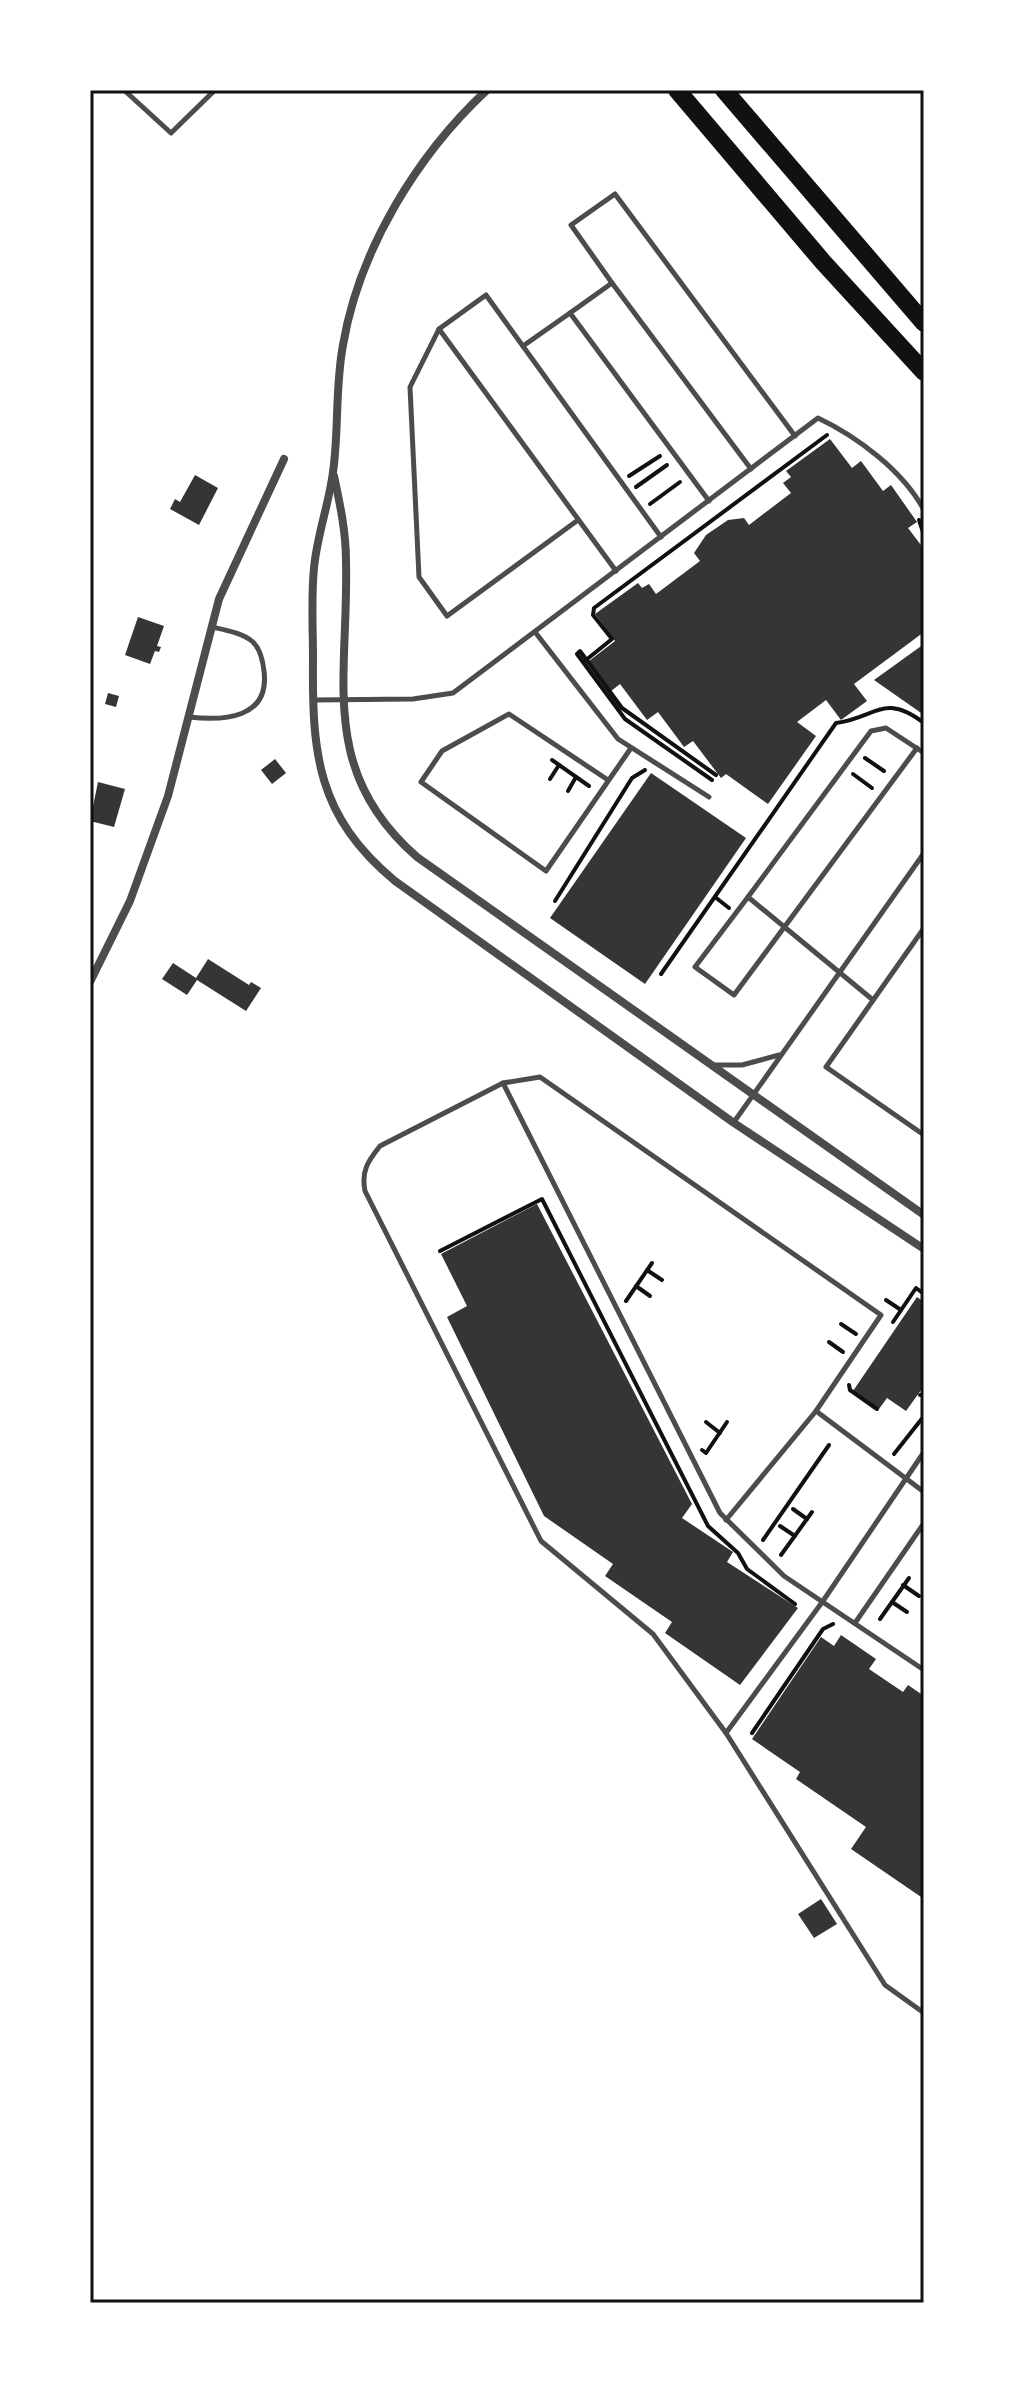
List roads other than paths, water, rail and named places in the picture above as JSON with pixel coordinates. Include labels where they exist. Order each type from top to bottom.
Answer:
[{"type":"highway","points":[[677,90],[823,262],[924,372]]},
{"type":"highway","points":[[724,90],[924,323]]},
{"type":"street","points":[[487,90],[428,157],[384,227],[368,263],[343,344],[333,472],[314,569],[313,700],[315,752],[321,780],[341,823],[370,861],[734,1123],[924,1249]]},
{"type":"street","points":[[90,982],[130,901],[172,784],[210,626],[233,564],[284,459]]},
{"type":"street","points":[[333,472],[347,560],[344,725],[353,767],[378,816],[394,838],[924,1215]]},
{"type":"lane","points":[[124,90],[171,133],[215,90]]},
{"type":"lane","points":[[751,469],[571,225],[615,194],[795,436]]},
{"type":"lane","points":[[523,346],[612,283]]},
{"type":"lane","points":[[578,520],[447,616],[419,577],[410,387],[439,329],[486,295],[661,537]]},
{"type":"lane","points":[[570,313],[709,501]]},
{"type":"lane","points":[[439,329],[616,571]]},
{"type":"lane","points":[[313,700],[413,699],[453,693],[818,418],[832,425],[895,473],[915,493],[924,510]]},
{"type":"lane","points":[[188,717],[221,721],[241,715],[257,702],[265,682],[263,659],[253,642],[210,626]]},
{"type":"lane","points":[[535,632],[606,727],[631,748],[709,797]]},
{"type":"lane","points":[[608,780],[509,714],[442,751],[421,782],[546,871],[631,748]]},
{"type":"lane","points":[[917,748],[734,995],[695,967],[871,731],[886,728],[917,748],[924,753]]},
{"type":"lane","points":[[734,1123],[779,1054],[841,974],[924,853]]},
{"type":"lane","points":[[748,897],[873,1000]]},
{"type":"lane","points":[[924,928],[826,1067],[924,1135]]},
{"type":"lane","points":[[712,1065],[742,1065],[779,1054]]},
{"type":"lane","points":[[726,1520],[816,1411],[881,1315],[540,1077],[503,1083],[380,1146],[367,1163],[362,1179],[365,1191],[541,1541],[653,1634],[726,1733],[885,1985],[924,2013]]},
{"type":"lane","points":[[503,1083],[726,1520],[784,1576],[924,1670]]},
{"type":"lane","points":[[816,1411],[924,1492]]},
{"type":"lane","points":[[726,1733],[823,1601],[924,1452]]},
{"type":"lane","points":[[855,1623],[924,1523]]}]
